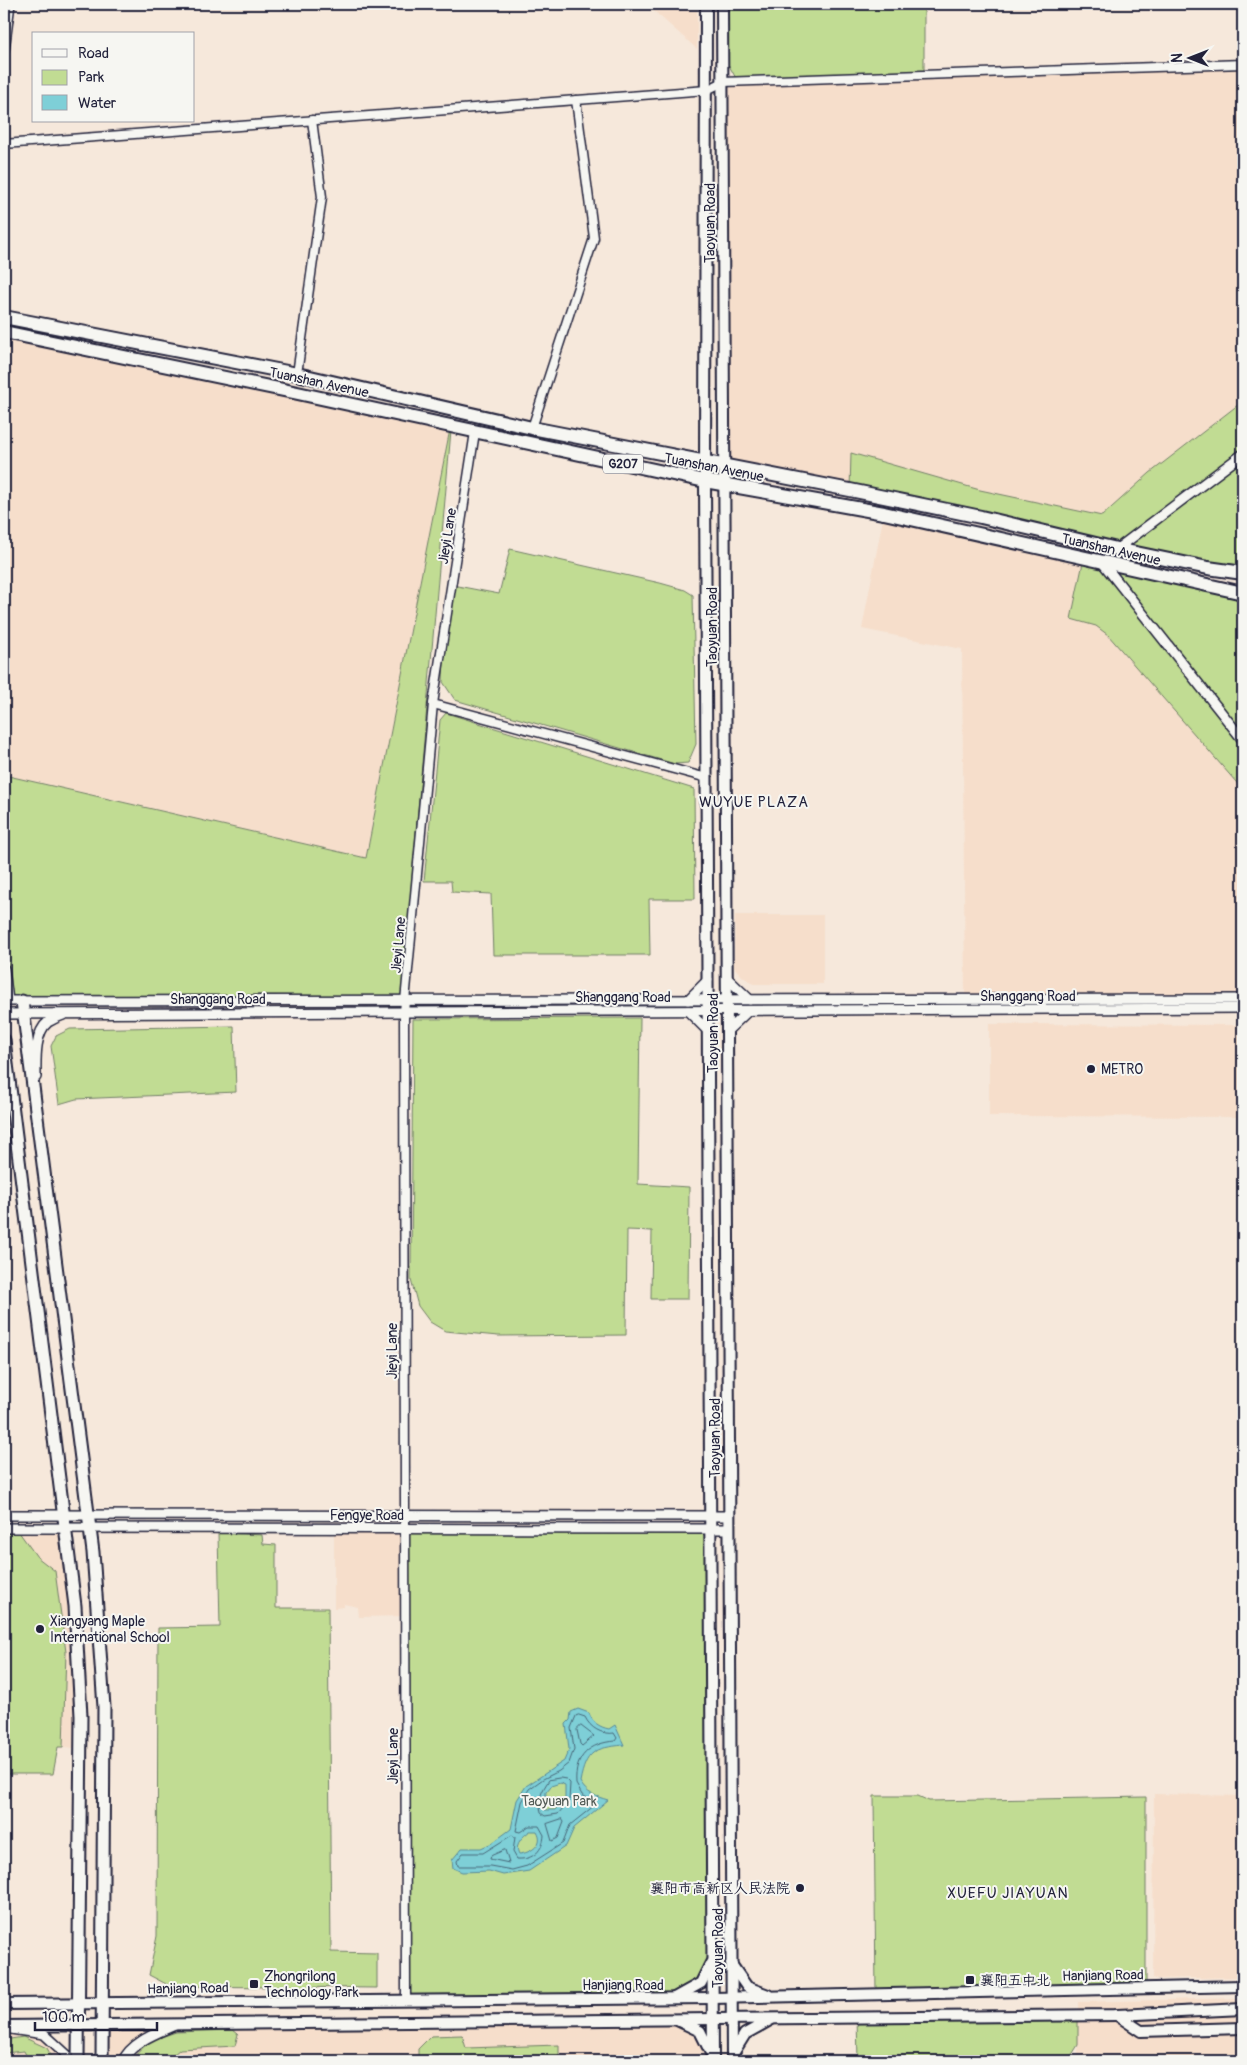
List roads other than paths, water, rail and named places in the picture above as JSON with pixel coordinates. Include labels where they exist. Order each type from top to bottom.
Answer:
[{"type":"highway","name":"Tuanshan Avenue","points":[[4,317],[297,374],[532,428],[981,517],[1117,549],[1243,573]]},
{"type":"highway","name":"Tuanshan Avenue","points":[[4,332],[705,481],[884,512],[1204,586],[1243,593]]},
{"type":"highway","points":[[1202,566],[1243,567]]},
{"type":"highway","points":[[1204,586],[1243,602]]},
{"type":"main road","name":"Taoyuan Road","points":[[706,4],[705,481],[712,2059]]},
{"type":"main road","name":"Taoyuan Road","points":[[722,4],[726,467],[732,2058]]},
{"type":"main road","points":[[22,1001],[88,1515],[104,1707],[102,2061]]},
{"type":"main road","points":[[4,1040],[62,1515],[75,1606],[81,1716],[78,2061]]},
{"type":"main road","points":[[672,1999],[701,1983],[712,1960]]},
{"type":"main road","points":[[731,1964],[747,1987],[773,1997]]},
{"type":"main road","name":"Hanjiang Road","points":[[4,2004],[672,1999],[1243,1986]]},
{"type":"main road","points":[[4,2027],[1116,2014],[1243,2009]]},
{"type":"main road","points":[[1116,2014],[1141,2031],[1243,2028]]},
{"type":"main road","points":[[732,2058],[745,2034],[773,2018]]},
{"type":"main road","points":[[676,2019],[700,2031],[712,2059]]},
{"type":"street","points":[[4,50],[10,4]]},
{"type":"street","points":[[4,144],[706,90],[723,82],[1243,64]]},
{"type":"street","points":[[532,428],[594,238],[576,100]]},
{"type":"street","points":[[297,374],[322,197],[312,120]]},
{"type":"street","name":"Jieyi Lane","points":[[406,2000],[404,1012],[433,704],[475,432]]},
{"type":"street","points":[[1117,549],[1243,454]]},
{"type":"street","points":[[1102,562],[1243,740]]},
{"type":"street","points":[[433,704],[707,778]]},
{"type":"street","points":[[4,969],[6,1001]]},
{"type":"street","points":[[727,978],[750,1000]]},
{"type":"street","points":[[688,1000],[708,980]]},
{"type":"street","name":"Shanggang Road","points":[[4,1014],[708,1011],[750,1000],[1243,999]]},
{"type":"street","name":"Shanggang Road","points":[[6,1001],[708,1000],[748,1010],[1243,1008]]},
{"type":"street","points":[[727,1031],[748,1010]]},
{"type":"street","points":[[688,1011],[708,1030]]},
{"type":"street","points":[[37,1118],[36,1056],[40,1037],[46,1024],[66,1014]]},
{"type":"street","points":[[4,1078],[13,1116]]},
{"type":"street","name":"Fengye Road","points":[[4,1515],[729,1516]]},
{"type":"street","name":"Fengye Road","points":[[4,1528],[730,1530]]},
{"type":"street","points":[[123,2061],[127,2053],[139,2044],[175,2024]]},
{"type":"street","points":[[4,2027],[44,2034],[67,2059]]},
{"type":"water","points":[[578,1709],[589,1713],[594,1721],[605,1728],[609,1729],[615,1725],[624,1745],[605,1748],[593,1753],[582,1772],[580,1782],[586,1789],[595,1796],[608,1800],[574,1828],[566,1846],[529,1871],[503,1875],[489,1871],[462,1872],[453,1868],[452,1860],[462,1848],[481,1848],[492,1843],[511,1829],[517,1800],[526,1786],[564,1761],[569,1749],[566,1724],[570,1720],[571,1712]],"holes":[[[560,1783],[565,1785],[565,1800],[555,1810],[545,1810],[546,1792],[551,1786]],[[530,1831],[537,1831],[539,1836],[538,1844],[532,1850],[519,1854],[518,1844]]]},
{"type":"place","name":"METRO","points":[[1091,1069]]},
{"type":"place","name":"Xiangyang Maple International School","points":[[40,1629]]},
{"type":"place","name":"襄阳市高新区人民法院","points":[[800,1888]]},
{"type":"place","name":"襄阳五中北","points":[[970,1980]]},
{"type":"place","name":"Zhongrilong Technology Park","points":[[254,1984]]},
{"type":"district","name":"WUYUE PLAZA","points":[[754,802]]},
{"type":"district","name":"XUEFU JIAYUAN","points":[[1008,1893]]},
{"type":"park label","name":"Taoyuan Park","points":[[559,1801]]}]
